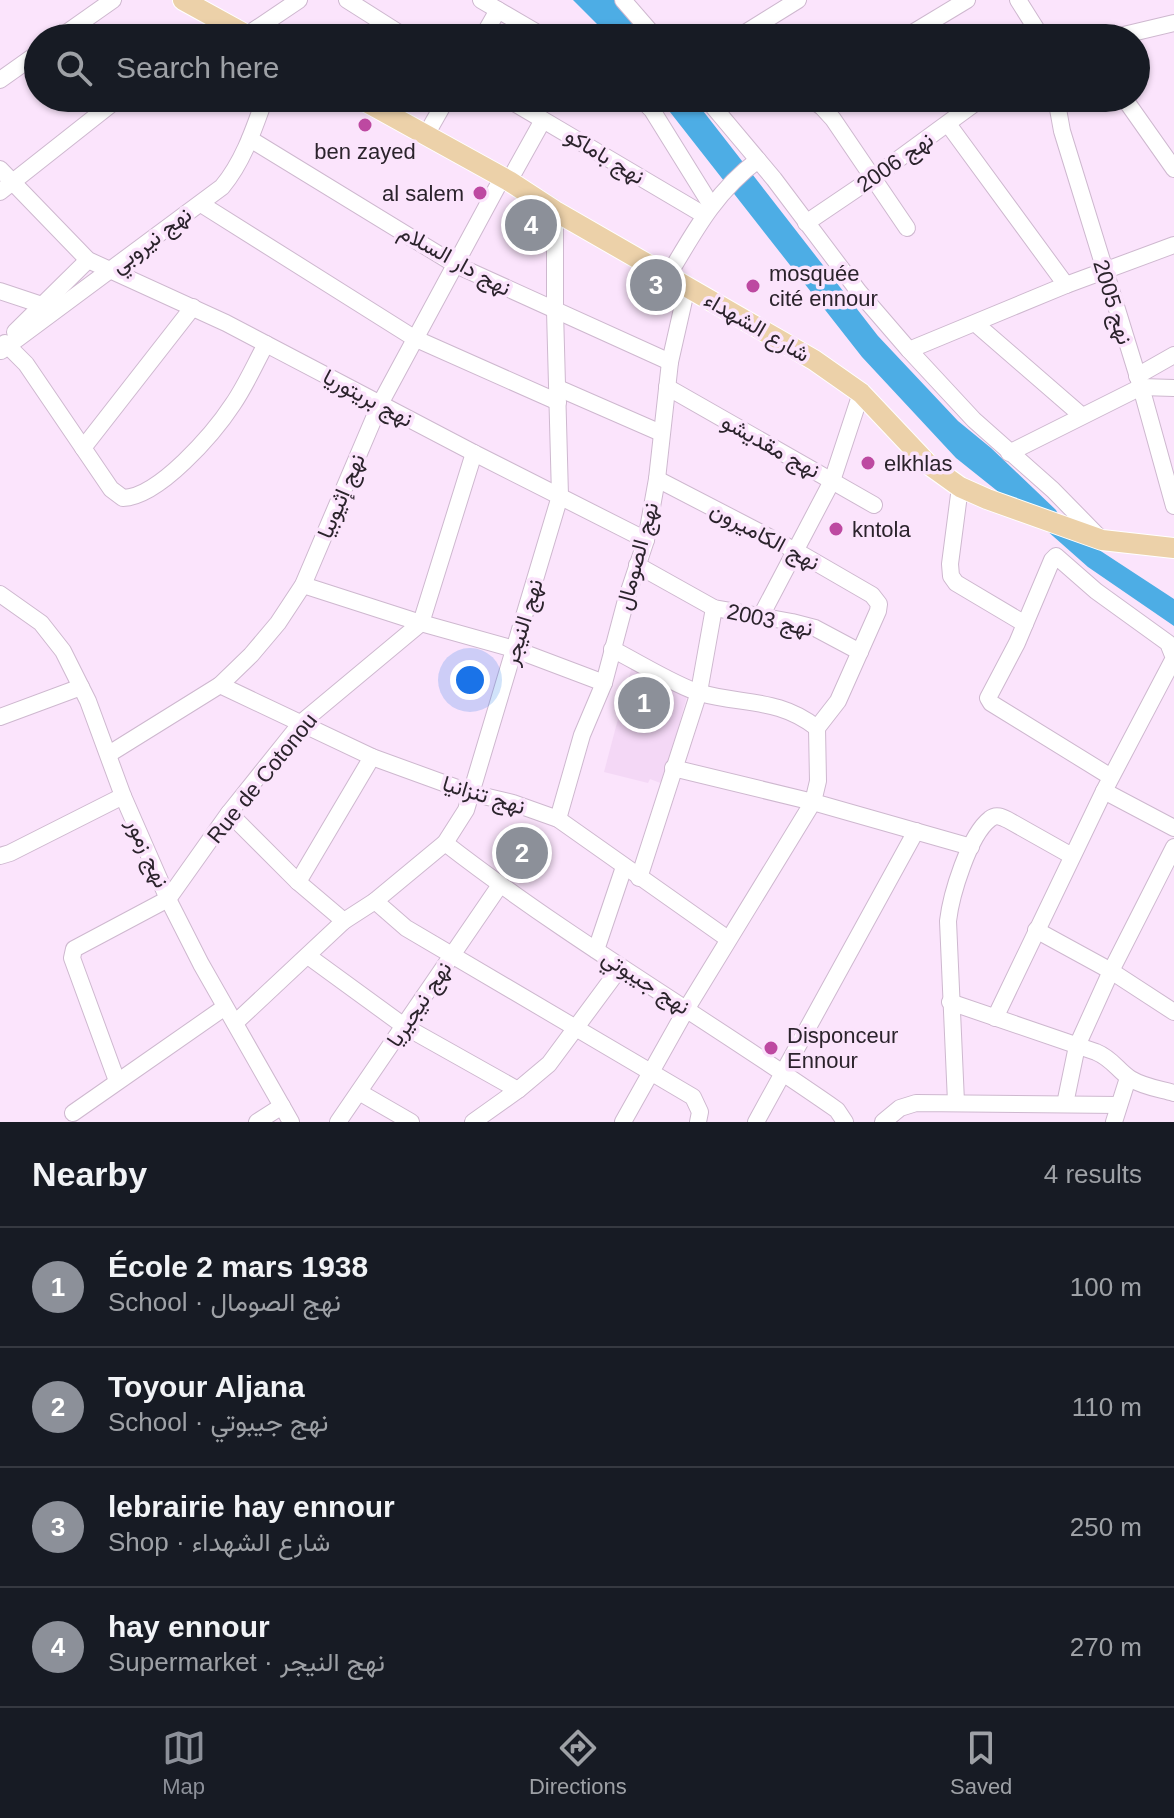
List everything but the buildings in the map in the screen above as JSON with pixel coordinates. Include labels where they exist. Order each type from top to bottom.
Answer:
[{"type":"main road","points":[[183,0],[227,24]]},
{"type":"main road","name":"شارع الشهداء","points":[[384,112],[784,341],[861,393],[928,464],[960,487],[1102,540],[1174,548]]},
{"type":"street","points":[[79,24],[113,0]]},
{"type":"street","points":[[259,24],[276,5],[299,0]]},
{"type":"street","points":[[347,0],[385,24]]},
{"type":"street","points":[[481,0],[522,24]]},
{"type":"street","points":[[927,24],[967,0]]},
{"type":"street","points":[[625,1],[644,24]]},
{"type":"street","points":[[1021,1],[1034,24]]},
{"type":"street","points":[[757,24],[789,2]]},
{"type":"street","points":[[490,24],[498,10]]},
{"type":"street","points":[[1150,29],[1174,23]]},
{"type":"street","points":[[0,80],[24,63]]},
{"type":"street","points":[[7,187],[101,112]]},
{"type":"street","name":"نهج نيروبي","points":[[3,347],[201,204],[231,176],[260,112]]},
{"type":"street","points":[[426,135],[439,112]]},
{"type":"street","name":"نهج باماكو","points":[[530,112],[708,210]]},
{"type":"street","points":[[653,112],[708,210]]},
{"type":"street","points":[[717,112],[859,292],[909,350],[974,420],[1053,490],[1102,540]]},
{"type":"street","points":[[827,112],[907,228]]},
{"type":"street","name":"نهج 2006","points":[[806,223],[964,112]]},
{"type":"street","name":"نهج 2005","points":[[1059,112],[1174,506]]},
{"type":"street","points":[[1135,112],[1171,159]]},
{"type":"street","name":"نهج إثيوبيا","points":[[109,754],[220,685],[278,623],[303,585],[380,404],[414,338],[543,120]]},
{"type":"street","points":[[948,124],[1066,285]]},
{"type":"street","name":"نهج دار السلام","points":[[250,139],[456,265],[670,362]]},
{"type":"street","points":[[668,276],[722,190],[755,162]]},
{"type":"street","points":[[0,169],[7,187],[88,260],[3,347],[26,364],[116,494],[130,498],[149,490],[211,433],[241,392],[266,344]]},
{"type":"street","points":[[201,204],[414,338],[661,433]]},
{"type":"street","name":"نهج النيجر","points":[[235,1023],[344,921],[375,901],[445,843],[466,810],[560,496],[555,211]]},
{"type":"street","points":[[909,350],[1066,285],[1174,245]]},
{"type":"street","name":"نهج بريتوريا","points":[[88,260],[193,307],[646,540]]},
{"type":"street","name":"نهج الصومال","points":[[558,819],[582,735],[604,683],[646,540],[657,479],[670,362],[687,287]]},
{"type":"street","points":[[0,291],[42,305]]},
{"type":"street","points":[[83,448],[193,307]]},
{"type":"street","points":[[976,324],[1081,415]]},
{"type":"street","points":[[1009,453],[1139,382],[1174,355]]},
{"type":"street","points":[[1139,382],[1174,388]]},
{"type":"street","name":"نهج مقديشو","points":[[667,387],[874,505]]},
{"type":"street","points":[[761,616],[832,481],[861,393]]},
{"type":"street","points":[[421,623],[474,453]]},
{"type":"street","name":"نهج الكاميرون","points":[[657,479],[796,551],[872,595],[879,604],[878,611],[860,652]]},
{"type":"street","points":[[960,487],[951,576],[956,583],[1025,624]]},
{"type":"street","points":[[995,1018],[1072,856],[1108,784],[1174,658],[1172,648],[1096,591],[1056,556],[988,695],[989,701],[1108,784],[1174,828]]},
{"type":"street","name":"نهج 2003","points":[[637,565],[714,608],[815,628],[860,652]]},
{"type":"street","points":[[303,585],[514,649],[604,683]]},
{"type":"street","name":"نهج زمور","points":[[0,594],[41,623],[63,651],[81,687],[123,796],[168,899],[291,1122]]},
{"type":"street","points":[[639,878],[699,692],[714,608]]},
{"type":"street","name":"Rue de Cotonou","points":[[117,1081],[72,953],[79,945],[168,899],[229,813],[301,723],[421,623]]},
{"type":"street","points":[[612,649],[699,692],[778,706],[803,717],[817,728]]},
{"type":"street","points":[[623,1122],[687,1008],[813,802],[818,781],[817,728],[838,701],[860,652]]},
{"type":"street","name":"نهج تنزانيا","points":[[220,685],[372,757],[471,793],[513,803],[558,819],[728,939]]},
{"type":"street","points":[[0,717],[81,687]]},
{"type":"street","points":[[298,882],[372,757]]},
{"type":"street","points":[[673,768],[813,802],[971,847]]},
{"type":"street","points":[[0,856],[123,796]]},
{"type":"street","points":[[229,813],[298,882],[344,921]]},
{"type":"street","points":[[956,1102],[948,921],[951,901],[971,847],[989,819],[997,816],[1072,856]]},
{"type":"street","points":[[756,1122],[916,831]]},
{"type":"street","name":"نهج جيبوتي","points":[[445,843],[620,968],[784,1072],[842,1114],[845,1122]]},
{"type":"street","points":[[1065,1104],[1077,1046],[1174,847]]},
{"type":"street","points":[[596,950],[624,867]]},
{"type":"street","name":"نهج نيجيريا","points":[[338,1122],[500,885]]},
{"type":"street","points":[[375,901],[406,928],[693,1097],[699,1106],[698,1122]]},
{"type":"street","points":[[1036,930],[1111,971],[1174,1012]]},
{"type":"street","points":[[308,956],[404,1026],[518,1090]]},
{"type":"street","points":[[473,1122],[549,1064],[620,968]]},
{"type":"street","points":[[950,1002],[1108,1057],[1128,1078],[1174,1093]]},
{"type":"street","points":[[73,1113],[225,1007]]},
{"type":"street","points":[[1114,1122],[1128,1078]]},
{"type":"street","points":[[359,1092],[411,1122]]},
{"type":"street","points":[[883,1122],[908,1105],[956,1102],[1119,1105]]},
{"type":"street","points":[[257,1122],[282,1106]]},
{"type":"shaded area","points":[[632,666],[688,692],[663,784],[604,772]]},
{"type":"water","points":[[573,0],[615,0],[635,24],[597,24]]},
{"type":"water","points":[[670,112],[704,112],[878,336],[958,421],[1056,510],[1064,527],[1174,599],[1174,626],[1088,567],[956,458],[862,357]]},
{"type":"place","name":"ben zayed","points":[[365,125]]},
{"type":"place","name":"al salem","points":[[480,193]]},
{"type":"place","name":"hay ennour","points":[[531,225]]},
{"type":"place","name":"lebrairie hay ennour","points":[[656,285]]},
{"type":"place","name":"mosquée cité ennour","points":[[753,286]]},
{"type":"place","name":"elkhlas","points":[[868,463]]},
{"type":"place","name":"kntola","points":[[836,529]]},
{"type":"place","name":"École 2 mars 1938","points":[[644,703]]},
{"type":"place","name":"Toyour Aljana","points":[[522,853]]},
{"type":"place","name":"Disponceur Ennour","points":[[771,1048]]}]
